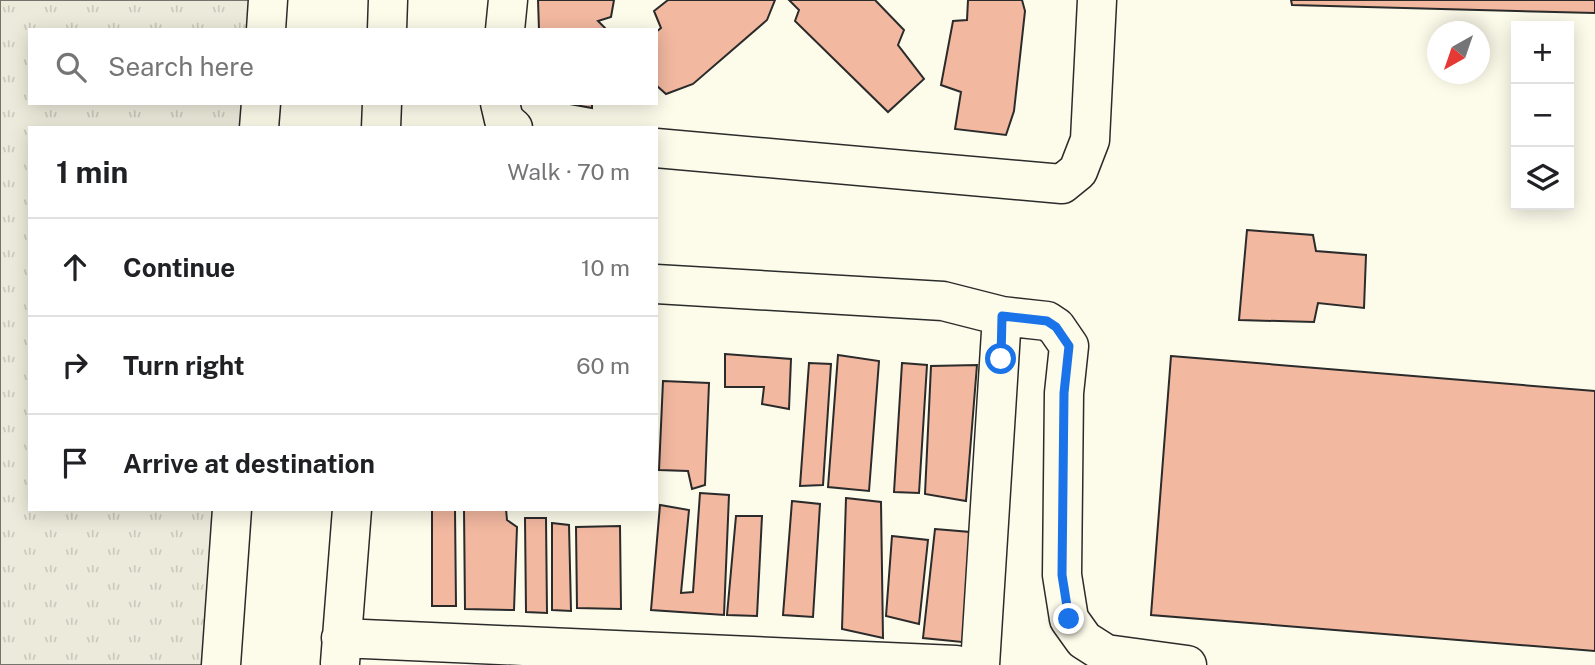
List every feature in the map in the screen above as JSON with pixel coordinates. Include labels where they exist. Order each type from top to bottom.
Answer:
[{"type":"street","points":[[266,28],[268,0]]},
{"type":"street","points":[[387,28],[388,0]]},
{"type":"street","points":[[505,28],[508,0]]},
{"type":"street","points":[[658,148],[1062,184],[1078,171],[1090,140],[1097,0]]},
{"type":"street","points":[[259,126],[261,105]]},
{"type":"street","points":[[381,126],[382,105]]},
{"type":"street","points":[[501,105],[505,120],[511,126]]},
{"type":"street","points":[[658,284],[943,301],[1002,316],[1047,321],[1056,327],[1069,346],[1064,393],[1062,575],[1069,619],[1084,640],[1106,654],[1187,665]]},
{"type":"street","points":[[981,665],[1002,316]]},
{"type":"street","points":[[221,665],[232,511]]},
{"type":"street","points":[[352,511],[340,652],[956,665]]},
{"type":"green space","points":[[0,0],[256,0],[254,28],[28,28],[28,105],[248,105],[246,126],[28,126],[28,511],[218,511],[206,665],[0,665]]},
{"type":"building","points":[[538,0],[614,0],[611,17],[598,21],[605,28],[539,28]]},
{"type":"building","points":[[668,0],[775,0],[767,20],[693,84],[666,94],[658,87],[658,30],[661,28],[654,11]]},
{"type":"building","points":[[789,0],[875,0],[904,30],[898,45],[924,79],[888,112],[795,21],[799,10]]},
{"type":"building","points":[[968,0],[1022,0],[1025,11],[1014,111],[1006,135],[955,129],[961,92],[941,85],[953,21],[967,20]]},
{"type":"building","points":[[1291,0],[1595,0],[1595,13],[1292,5]]},
{"type":"building","points":[[1247,230],[1313,235],[1316,251],[1366,255],[1364,308],[1318,303],[1314,322],[1239,320]]},
{"type":"building","points":[[725,354],[791,359],[789,409],[762,404],[764,387],[725,387]]},
{"type":"building","points":[[838,355],[879,361],[869,491],[828,487]]},
{"type":"building","points":[[1171,356],[1595,391],[1595,651],[1151,615]]},
{"type":"building","points":[[809,363],[831,364],[823,485],[800,486]]},
{"type":"building","points":[[902,363],[927,365],[919,493],[894,492]]},
{"type":"building","points":[[977,365],[966,501],[925,494],[931,366]]},
{"type":"building","points":[[663,381],[709,383],[705,485],[692,489],[688,471],[659,470]]},
{"type":"building","points":[[700,493],[729,495],[724,615],[651,610],[660,505],[689,510],[681,593],[693,592]]},
{"type":"building","points":[[846,498],[881,502],[883,638],[842,629]]},
{"type":"building","points":[[792,501],[820,504],[813,617],[783,615]]},
{"type":"building","points":[[432,511],[455,511],[456,606],[432,606]]},
{"type":"building","points":[[464,511],[506,511],[507,520],[517,527],[514,610],[465,609]]},
{"type":"building","points":[[736,516],[762,516],[757,616],[727,615]]},
{"type":"building","points":[[525,518],[546,518],[547,613],[526,612]]},
{"type":"building","points":[[552,523],[569,525],[571,611],[552,610]]},
{"type":"building","points":[[620,526],[621,609],[577,608],[576,527]]},
{"type":"building","points":[[935,529],[982,533],[962,642],[923,638]]},
{"type":"building","points":[[892,536],[928,540],[919,624],[886,616]]},
{"type":"route","points":[[1001,359],[1002,316],[1047,321],[1056,327],[1069,346],[1064,393],[1062,575],[1069,619]]}]
